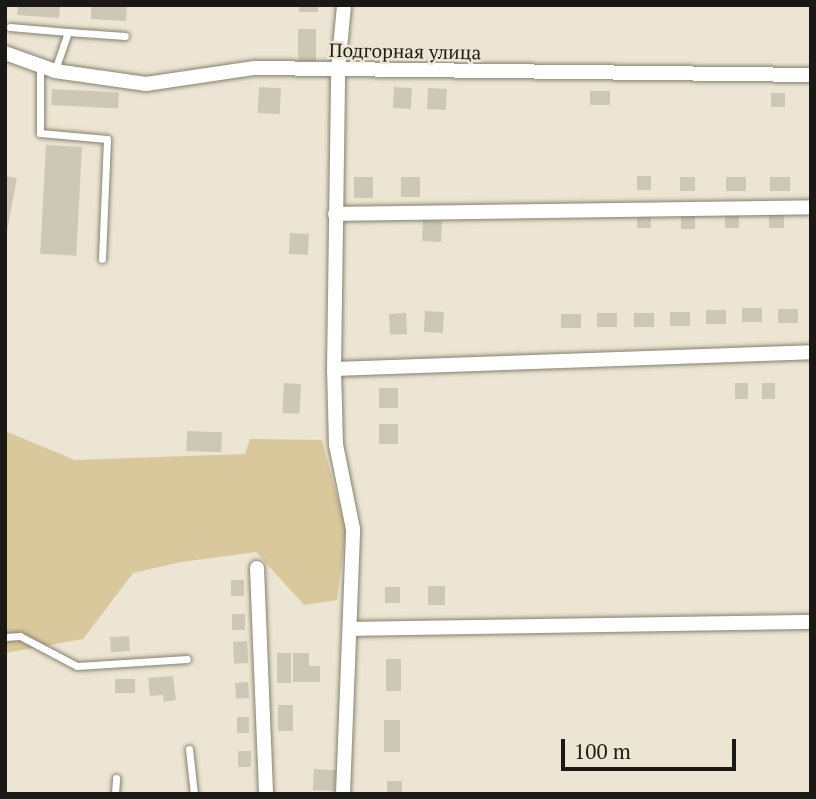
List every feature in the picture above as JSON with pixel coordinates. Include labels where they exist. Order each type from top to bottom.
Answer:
[{"type":"street","points":[[343,794],[353,529],[336,445],[334,369],[338,70],[344,5]]},
{"type":"street","name":"Подгорная улица","points":[[5,53],[55,71],[146,84],[255,68],[811,75]]},
{"type":"street","points":[[335,215],[811,206]]},
{"type":"street","points":[[334,369],[811,352]]},
{"type":"street","points":[[257,568],[266,794]]},
{"type":"street","points":[[350,629],[811,622]]},
{"type":"lane","points":[[10,27],[125,36]]},
{"type":"lane","points":[[55,71],[68,32]]},
{"type":"lane","points":[[40,65],[40,133],[107,139],[102,259]]},
{"type":"lane","points":[[5,637],[20,636],[76,666],[187,659]]},
{"type":"lane","points":[[189,749],[194,794]]},
{"type":"lane","points":[[115,794],[116,778]]},
{"type":"shaded area","points":[[5,431],[75,460],[245,454],[250,439],[322,440],[346,531],[337,600],[304,605],[256,552],[181,562],[133,573],[83,639],[5,653]]},
{"type":"building","points":[[18,5],[60,5],[59,18],[17,15]]},
{"type":"building","points":[[91,5],[127,5],[126,21],[91,19]]},
{"type":"building","points":[[299,5],[318,5],[318,12],[299,12]]},
{"type":"building","points":[[298,29],[316,29],[316,61],[298,61]]},
{"type":"building","points":[[259,87],[281,88],[280,114],[258,113]]},
{"type":"building","points":[[394,87],[412,88],[411,109],[393,108]]},
{"type":"building","points":[[428,88],[447,89],[446,110],[427,109]]},
{"type":"building","points":[[52,89],[119,93],[118,108],[51,105]]},
{"type":"building","points":[[590,91],[610,91],[610,105],[590,105]]},
{"type":"building","points":[[771,93],[785,93],[785,107],[771,107]]},
{"type":"building","points":[[46,145],[82,147],[76,256],[40,254]]},
{"type":"building","points":[[5,176],[17,178],[7,231],[5,231]]},
{"type":"building","points":[[637,176],[651,176],[651,190],[637,190]]},
{"type":"building","points":[[354,177],[373,177],[373,198],[354,198]]},
{"type":"building","points":[[401,177],[420,177],[420,197],[401,197]]},
{"type":"building","points":[[680,177],[695,177],[695,191],[680,191]]},
{"type":"building","points":[[726,177],[746,177],[746,191],[726,191]]},
{"type":"building","points":[[770,177],[790,177],[790,191],[770,191]]},
{"type":"building","points":[[769,214],[784,214],[784,228],[769,228]]},
{"type":"building","points":[[637,215],[651,215],[651,228],[637,228]]},
{"type":"building","points":[[725,215],[739,215],[739,228],[725,228]]},
{"type":"building","points":[[681,216],[695,216],[695,229],[681,229]]},
{"type":"building","points":[[423,220],[442,221],[441,242],[422,241]]},
{"type":"building","points":[[290,233],[309,234],[308,255],[289,254]]},
{"type":"building","points":[[742,308],[762,308],[762,322],[742,322]]},
{"type":"building","points":[[778,309],[798,309],[798,323],[778,323]]},
{"type":"building","points":[[706,310],[726,310],[726,324],[706,324]]},
{"type":"building","points":[[425,311],[444,312],[443,333],[424,332]]},
{"type":"building","points":[[670,312],[690,312],[690,326],[670,326]]},
{"type":"building","points":[[406,313],[407,334],[390,335],[389,314]]},
{"type":"building","points":[[597,313],[617,313],[617,327],[597,327]]},
{"type":"building","points":[[634,313],[654,313],[654,327],[634,327]]},
{"type":"building","points":[[561,314],[581,314],[581,328],[561,328]]},
{"type":"building","points":[[284,383],[301,384],[299,414],[282,413]]},
{"type":"building","points":[[735,383],[748,383],[748,399],[735,399]]},
{"type":"building","points":[[762,383],[775,383],[775,399],[762,399]]},
{"type":"building","points":[[379,388],[398,388],[398,408],[379,408]]},
{"type":"building","points":[[379,424],[398,424],[398,444],[379,444]]},
{"type":"building","points":[[187,431],[222,432],[221,452],[186,451]]},
{"type":"building","points":[[231,580],[244,580],[244,596],[231,596]]},
{"type":"building","points":[[428,586],[445,586],[445,605],[428,605]]},
{"type":"building","points":[[385,587],[400,587],[400,603],[385,603]]},
{"type":"building","points":[[232,614],[245,614],[245,630],[232,630]]},
{"type":"building","points":[[129,636],[130,651],[111,652],[110,637]]},
{"type":"building","points":[[247,641],[248,663],[234,664],[233,642]]},
{"type":"building","points":[[277,653],[291,653],[291,683],[277,683]]},
{"type":"building","points":[[293,653],[309,653],[309,666],[320,666],[320,682],[293,682]]},
{"type":"building","points":[[386,659],[401,659],[401,691],[386,691]]},
{"type":"building","points":[[173,676],[176,700],[164,702],[163,695],[150,696],[148,678]]},
{"type":"building","points":[[115,679],[135,679],[135,693],[115,693]]},
{"type":"building","points":[[248,682],[249,698],[236,699],[235,683]]},
{"type":"building","points":[[278,705],[293,705],[293,731],[278,731]]},
{"type":"building","points":[[237,717],[249,717],[249,733],[237,733]]},
{"type":"building","points":[[384,720],[400,720],[400,752],[384,752]]},
{"type":"building","points":[[238,751],[251,751],[251,767],[238,767]]},
{"type":"building","points":[[314,769],[336,770],[335,791],[313,790]]},
{"type":"building","points":[[387,781],[402,781],[402,794],[387,794]]}]
